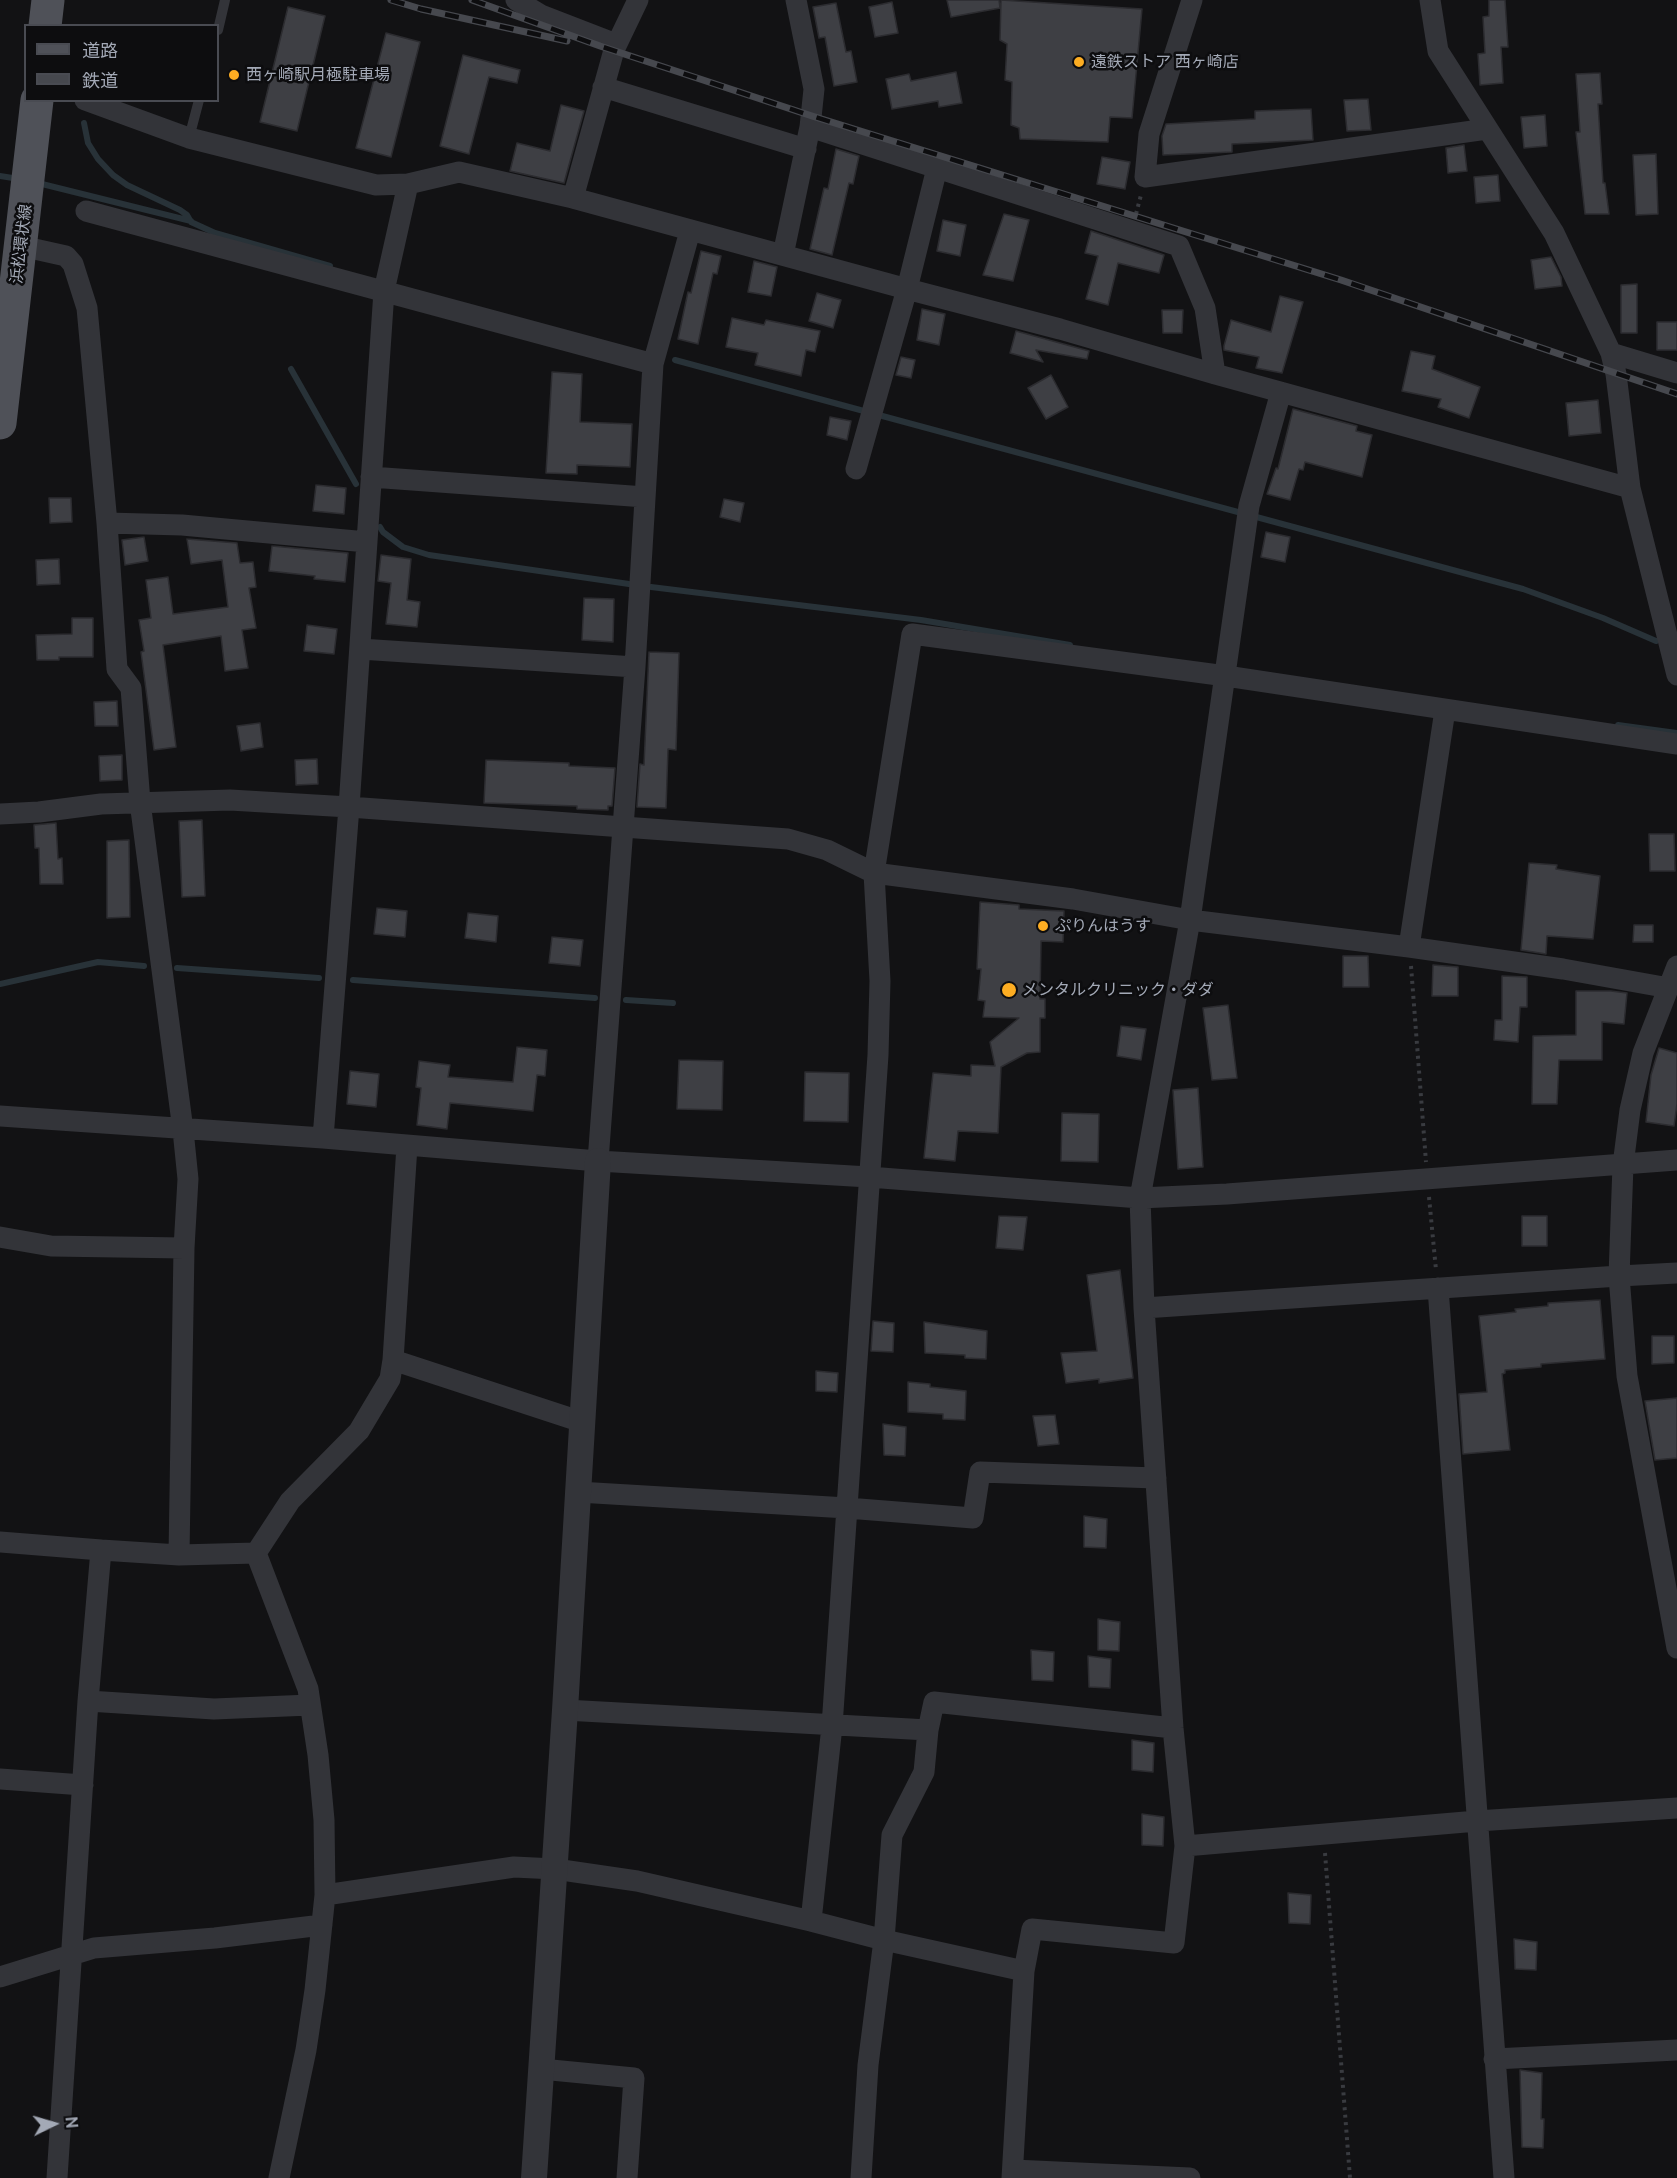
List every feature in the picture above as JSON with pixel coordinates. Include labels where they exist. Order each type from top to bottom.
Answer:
[{"type":"main road","points":[[45,24],[48,0]]},
{"type":"main road","name":"浜松環状線","points":[[0,423],[37,102]]},
{"type":"street","points":[[516,0],[542,15],[616,44]]},
{"type":"street","points":[[573,198],[616,44],[638,0]]},
{"type":"street","points":[[783,255],[806,149],[814,89],[796,0]]},
{"type":"street","points":[[1192,0],[1149,134],[1145,177],[1487,129]]},
{"type":"street","points":[[1430,0],[1438,51],[1554,233],[1611,353],[1616,374],[1630,488],[1671,628],[1676,668]]},
{"type":"street","points":[[603,87],[806,149]]},
{"type":"street","points":[[90,102],[189,138],[376,184],[408,184],[459,172],[573,198],[907,290],[1060,329],[1630,488]]},
{"type":"street","points":[[810,127],[1179,246],[1205,308],[1215,374]]},
{"type":"street","points":[[856,469],[907,290],[937,168]]},
{"type":"street","points":[[323,1138],[349,807],[384,291],[408,184]]},
{"type":"street","points":[[86,211],[653,364]]},
{"type":"street","points":[[534,2178],[598,1161],[635,667],[653,364],[690,231]]},
{"type":"street","points":[[21,246],[66,256],[73,264],[87,308],[107,523],[117,669],[131,688],[140,802],[188,1179],[184,1248],[179,1555]]},
{"type":"street","points":[[1611,353],[1677,373]]},
{"type":"street","points":[[1190,2178],[1012,2174],[1024,1971],[1032,1929],[1174,1943],[1185,1846],[1173,1728],[1144,1308],[1140,1198],[1190,920],[1248,512],[1281,392]]},
{"type":"street","points":[[371,477],[645,497]]},
{"type":"street","points":[[107,523],[182,525],[367,542]]},
{"type":"street","points":[[811,1921],[832,1726],[878,1055],[880,981],[874,873],[912,634],[1226,676],[1677,744]]},
{"type":"street","points":[[360,649],[635,667]]},
{"type":"street","points":[[1409,947],[1445,710]]},
{"type":"street","points":[[0,814],[39,812],[101,804],[230,800],[788,839],[827,850],[874,873],[1072,899],[1190,920],[1563,969],[1669,988]]},
{"type":"street","points":[[1677,966],[1643,1053],[1630,1110],[1623,1164],[1619,1276],[1627,1376],[1671,1582],[1677,1648]]},
{"type":"street","points":[[0,1116],[323,1138],[598,1161],[869,1177],[1140,1198],[1227,1194],[1677,1160]]},
{"type":"street","points":[[256,1552],[290,1501],[359,1431],[390,1380],[407,1146]]},
{"type":"street","points":[[0,1237],[51,1246],[184,1248]]},
{"type":"street","points":[[1144,1308],[1677,1273]]},
{"type":"street","points":[[1438,1288],[1504,2178]]},
{"type":"street","points":[[393,1360],[582,1422]]},
{"type":"street","points":[[578,1492],[973,1518],[981,1472],[1156,1478]]},
{"type":"street","points":[[0,1542],[179,1555],[256,1552]]},
{"type":"street","points":[[57,2178],[100,1550]]},
{"type":"street","points":[[256,1552],[308,1689],[318,1755],[324,1820],[325,1896],[322,1925],[306,2050],[279,2178]]},
{"type":"street","points":[[88,1701],[214,1709],[310,1705]]},
{"type":"street","points":[[861,2178],[868,2065],[884,1940],[892,1835],[924,1772],[928,1730],[934,1702],[1173,1728]]},
{"type":"street","points":[[565,1710],[928,1730]]},
{"type":"street","points":[[0,1779],[83,1785]]},
{"type":"street","points":[[1185,1846],[1477,1821],[1677,1808]]},
{"type":"street","points":[[325,1896],[514,1867],[555,1869],[637,1881],[1024,1971]]},
{"type":"street","points":[[0,1977],[94,1948],[215,1938],[322,1925]]},
{"type":"street","points":[[1494,2059],[1677,2050]]},
{"type":"street","points":[[541,2069],[634,2078],[627,2178]]},
{"type":"lane","points":[[219,26],[225,0]]},
{"type":"lane","points":[[189,138],[198,102]]},
{"type":"path","points":[[1132,231],[1145,177]]},
{"type":"path","points":[[1409,947],[1438,1288]]},
{"type":"path","points":[[1324,1834],[1350,2178]]},
{"type":"building","points":[[947,0],[999,0],[1000,8],[951,17]]},
{"type":"building","name":"遠鉄ストア 西ヶ崎店","points":[[1001,0],[1142,9],[1132,118],[1110,117],[1108,142],[1020,139],[1019,128],[1011,125],[1012,82],[1005,80],[1007,44],[1000,40]]},
{"type":"building","points":[[1489,0],[1505,0],[1508,47],[1501,47],[1503,83],[1480,85],[1478,54],[1485,53],[1483,17],[1489,16]]},
{"type":"building","points":[[892,2],[898,33],[875,37],[869,7]]},
{"type":"building","points":[[836,3],[846,52],[851,51],[857,82],[834,86],[825,37],[819,38],[813,7]]},
{"type":"building","points":[[288,7],[325,16],[297,131],[260,122]]},
{"type":"building","points":[[386,33],[420,42],[391,157],[356,148]]},
{"type":"building","points":[[463,55],[520,70],[517,83],[489,77],[469,154],[440,146]]},
{"type":"building","points":[[956,72],[962,103],[939,107],[938,101],[892,109],[886,79],[909,74],[911,81]]},
{"type":"building","points":[[1600,73],[1602,104],[1598,104],[1603,183],[1605,183],[1609,214],[1585,214],[1576,132],[1580,132],[1576,74]]},
{"type":"building","points":[[1368,99],[1371,130],[1347,131],[1344,100]]},
{"type":"building","points":[[561,105],[584,111],[564,183],[510,171],[517,143],[550,151]]},
{"type":"building","points":[[1311,109],[1313,140],[1232,144],[1232,152],[1163,155],[1162,136],[1166,124],[1255,119],[1255,111]]},
{"type":"building","points":[[1545,115],[1547,146],[1524,148],[1521,117]]},
{"type":"building","points":[[1464,145],[1467,171],[1448,173],[1446,148]]},
{"type":"building","points":[[836,149],[859,156],[853,184],[849,183],[832,255],[810,249],[824,188],[828,189]]},
{"type":"building","points":[[1656,154],[1658,214],[1636,215],[1633,155]]},
{"type":"building","points":[[1102,157],[1130,162],[1125,189],[1097,184]]},
{"type":"building","points":[[1498,175],[1500,201],[1476,203],[1474,177]]},
{"type":"building","points":[[1004,214],[1029,220],[1013,281],[983,275]]},
{"type":"building","points":[[943,220],[966,225],[960,256],[937,251]]},
{"type":"building","points":[[1091,231],[1164,255],[1159,273],[1118,263],[1108,305],[1086,299],[1098,256],[1085,253]]},
{"type":"building","points":[[701,251],[721,256],[717,274],[713,273],[698,344],[678,339],[688,292],[691,293]]},
{"type":"building","points":[[1551,257],[1561,277],[1562,286],[1535,289],[1531,260]]},
{"type":"building","points":[[754,261],[777,267],[771,296],[748,292]]},
{"type":"building","points":[[1637,284],[1637,333],[1621,333],[1621,285]]},
{"type":"building","points":[[817,293],[841,300],[833,328],[809,321]]},
{"type":"building","points":[[1280,296],[1303,302],[1282,373],[1256,368],[1259,357],[1224,350],[1231,320],[1271,332]]},
{"type":"building","points":[[922,309],[945,314],[939,345],[917,340]]},
{"type":"building","points":[[1162,310],[1183,310],[1182,333],[1163,333]]},
{"type":"building","points":[[732,318],[764,325],[766,320],[820,331],[815,352],[806,350],[801,376],[755,365],[758,353],[726,347]]},
{"type":"building","points":[[1657,322],[1677,322],[1677,350],[1657,350]]},
{"type":"building","points":[[1016,331],[1089,351],[1087,359],[1036,350],[1043,362],[1010,353]]},
{"type":"building","points":[[1411,351],[1435,356],[1432,369],[1480,387],[1469,418],[1438,407],[1441,399],[1402,391]]},
{"type":"building","points":[[901,357],[915,360],[911,378],[896,375]]},
{"type":"building","points":[[552,372],[582,374],[580,422],[632,424],[630,467],[577,465],[577,474],[546,473]]},
{"type":"building","points":[[1051,375],[1068,407],[1046,419],[1028,388]]},
{"type":"building","points":[[1598,400],[1601,433],[1569,436],[1566,403]]},
{"type":"building","points":[[1293,409],[1357,426],[1356,431],[1372,435],[1362,477],[1305,462],[1303,470],[1299,469],[1290,500],[1267,494],[1276,468],[1278,469]]},
{"type":"building","points":[[830,417],[851,421],[847,440],[827,435]]},
{"type":"building","points":[[316,485],[346,488],[344,514],[313,511]]},
{"type":"building","points":[[49,498],[71,498],[72,522],[50,523]]},
{"type":"building","points":[[724,499],[744,503],[740,522],[720,517]]},
{"type":"building","points":[[1266,532],[1290,537],[1285,562],[1261,557]]},
{"type":"building","points":[[144,537],[148,561],[125,565],[122,540]]},
{"type":"building","points":[[187,539],[237,543],[240,563],[253,562],[256,587],[249,588],[256,628],[242,630],[248,668],[225,671],[221,636],[163,645],[176,747],[154,750],[139,620],[151,618],[146,580],[168,577],[173,614],[228,607],[222,560],[191,564]]},
{"type":"building","points":[[272,546],[348,553],[345,582],[269,571]]},
{"type":"building","points":[[381,555],[411,559],[407,600],[420,602],[417,627],[386,624],[391,583],[378,581]]},
{"type":"building","points":[[59,559],[60,584],[37,585],[36,560]]},
{"type":"building","points":[[584,598],[614,599],[613,642],[582,640]]},
{"type":"building","points":[[72,618],[93,618],[93,657],[59,657],[59,660],[37,660],[36,635],[72,634]]},
{"type":"building","points":[[307,625],[337,629],[334,654],[304,651]]},
{"type":"building","points":[[649,652],[679,653],[676,750],[668,749],[666,808],[637,807],[640,764],[644,765]]},
{"type":"building","points":[[117,701],[118,726],[95,726],[94,702]]},
{"type":"building","points":[[260,723],[263,747],[241,751],[237,726]]},
{"type":"building","points":[[122,755],[122,780],[100,781],[99,756]]},
{"type":"building","points":[[317,759],[318,784],[296,785],[295,760]]},
{"type":"building","points":[[486,760],[569,763],[569,766],[615,768],[612,806],[608,806],[608,810],[577,809],[577,806],[484,803]]},
{"type":"building","points":[[202,820],[205,896],[182,897],[179,821]]},
{"type":"building","points":[[56,823],[58,859],[62,858],[63,884],[40,884],[39,848],[35,848],[34,825]]},
{"type":"building","points":[[1649,834],[1674,834],[1675,871],[1650,871]]},
{"type":"building","points":[[129,840],[130,917],[107,918],[107,841]]},
{"type":"building","points":[[1529,863],[1557,865],[1556,869],[1600,876],[1593,939],[1547,936],[1546,954],[1521,950]]},
{"type":"building","points":[[980,902],[1019,905],[1019,909],[1064,911],[1063,942],[1041,941],[1040,999],[1045,999],[1045,1018],[1040,1018],[1040,1052],[1027,1053],[1001,1067],[998,1133],[958,1131],[955,1161],[924,1158],[933,1073],[971,1076],[971,1065],[995,1066],[990,1042],[1019,1018],[983,1017],[985,1001],[978,1000],[981,969],[977,969]]},
{"type":"building","points":[[377,908],[407,911],[405,937],[374,934]]},
{"type":"building","points":[[468,913],[498,916],[496,942],[465,938]]},
{"type":"building","points":[[1634,925],[1653,925],[1653,942],[1633,942]]},
{"type":"building","points":[[552,937],[583,940],[580,966],[549,963]]},
{"type":"building","points":[[1343,956],[1368,956],[1369,987],[1343,987]]},
{"type":"building","points":[[1433,965],[1458,967],[1458,996],[1432,996]]},
{"type":"building","points":[[1502,976],[1527,977],[1527,1007],[1520,1007],[1518,1042],[1494,1040],[1495,1020],[1502,1020]]},
{"type":"building","points":[[1576,991],[1627,993],[1624,1024],[1602,1022],[1602,1060],[1559,1060],[1557,1104],[1532,1104],[1533,1036],[1576,1035]]},
{"type":"building","points":[[1228,1005],[1237,1078],[1212,1080],[1203,1008]]},
{"type":"building","points":[[1121,1026],[1146,1029],[1141,1060],[1117,1056]]},
{"type":"building","points":[[517,1047],[547,1050],[545,1076],[537,1075],[533,1111],[450,1103],[447,1129],[417,1125],[421,1088],[416,1087],[419,1061],[450,1065],[448,1077],[513,1082]]},
{"type":"building","points":[[1659,1048],[1677,1053],[1677,1104],[1674,1126],[1646,1122],[1651,1075]]},
{"type":"building","points":[[679,1060],[723,1061],[722,1110],[677,1109]]},
{"type":"building","points":[[350,1071],[379,1074],[376,1107],[347,1104]]},
{"type":"building","points":[[805,1072],[849,1073],[848,1122],[804,1121]]},
{"type":"building","points":[[1198,1088],[1203,1167],[1178,1169],[1173,1090]]},
{"type":"building","points":[[1062,1113],[1099,1114],[1098,1162],[1061,1161]]},
{"type":"building","points":[[999,1216],[1027,1217],[1023,1250],[996,1248]]},
{"type":"building","points":[[1522,1216],[1547,1216],[1547,1246],[1522,1246]]},
{"type":"building","points":[[1120,1270],[1133,1378],[1099,1383],[1099,1379],[1066,1383],[1061,1353],[1097,1351],[1087,1275]]},
{"type":"building","points":[[1600,1300],[1605,1359],[1541,1364],[1541,1367],[1505,1370],[1502,1374],[1510,1450],[1463,1454],[1459,1394],[1487,1392],[1479,1316],[1548,1306],[1548,1303]]},
{"type":"building","points":[[873,1321],[894,1323],[893,1352],[871,1351]]},
{"type":"building","points":[[924,1322],[987,1331],[986,1359],[965,1358],[965,1355],[925,1353]]},
{"type":"building","points":[[1652,1336],[1674,1336],[1674,1363],[1652,1364]]},
{"type":"building","points":[[816,1371],[838,1373],[837,1392],[816,1391]]},
{"type":"building","points":[[908,1382],[966,1391],[965,1420],[943,1419],[943,1414],[908,1412]]},
{"type":"building","points":[[1677,1398],[1677,1458],[1655,1460],[1645,1401]]},
{"type":"building","points":[[1055,1415],[1059,1444],[1038,1446],[1033,1416]]},
{"type":"building","points":[[883,1424],[906,1427],[905,1456],[884,1455]]},
{"type":"building","points":[[1084,1516],[1107,1519],[1106,1548],[1084,1547]]},
{"type":"building","points":[[1098,1619],[1120,1622],[1119,1651],[1098,1650]]},
{"type":"building","points":[[1031,1650],[1054,1652],[1053,1681],[1032,1680]]},
{"type":"building","points":[[1088,1656],[1111,1659],[1110,1688],[1089,1687]]},
{"type":"building","points":[[1132,1740],[1154,1743],[1153,1772],[1132,1770]]},
{"type":"building","points":[[1142,1814],[1164,1817],[1163,1846],[1142,1845]]},
{"type":"building","points":[[1288,1893],[1311,1895],[1310,1924],[1289,1923]]},
{"type":"building","points":[[1514,1939],[1537,1942],[1536,1970],[1515,1969]]},
{"type":"building","points":[[1520,2070],[1542,2073],[1543,2148],[1522,2147]]},
{"type":"waterway","points":[[84,123],[88,143],[98,159],[113,175],[127,185],[180,210],[191,222],[215,233],[330,266]]},
{"type":"waterway","points":[[0,176],[19,179]]},
{"type":"waterway","points":[[38,183],[191,221]]},
{"type":"waterway","points":[[675,360],[1523,589],[1603,618],[1656,641]]},
{"type":"waterway","points":[[291,369],[356,484]]},
{"type":"waterway","points":[[380,527],[383,532],[403,547],[429,555],[629,584]]},
{"type":"waterway","points":[[651,587],[921,620],[1070,645]]},
{"type":"waterway","points":[[1618,725],[1677,733]]},
{"type":"waterway","points":[[0,984],[98,962],[144,966]]},
{"type":"waterway","points":[[177,968],[319,978]]},
{"type":"waterway","points":[[353,980],[595,998]]},
{"type":"waterway","points":[[626,1000],[673,1003]]},
{"type":"railway","points":[[391,0],[421,9],[567,41]]},
{"type":"railway","points":[[472,0],[600,46],[812,116],[1341,280],[1677,394]]},
{"type":"place","name":"遠鉄ストア 西ヶ崎店","points":[[1079,62]]},
{"type":"place","name":"西ヶ崎駅月極駐車場","points":[[234,75]]},
{"type":"place","name":"ぷりんはうす","points":[[1043,926]]},
{"type":"place","name":"メンタルクリニック・ダダ","points":[[1009,990]]}]
